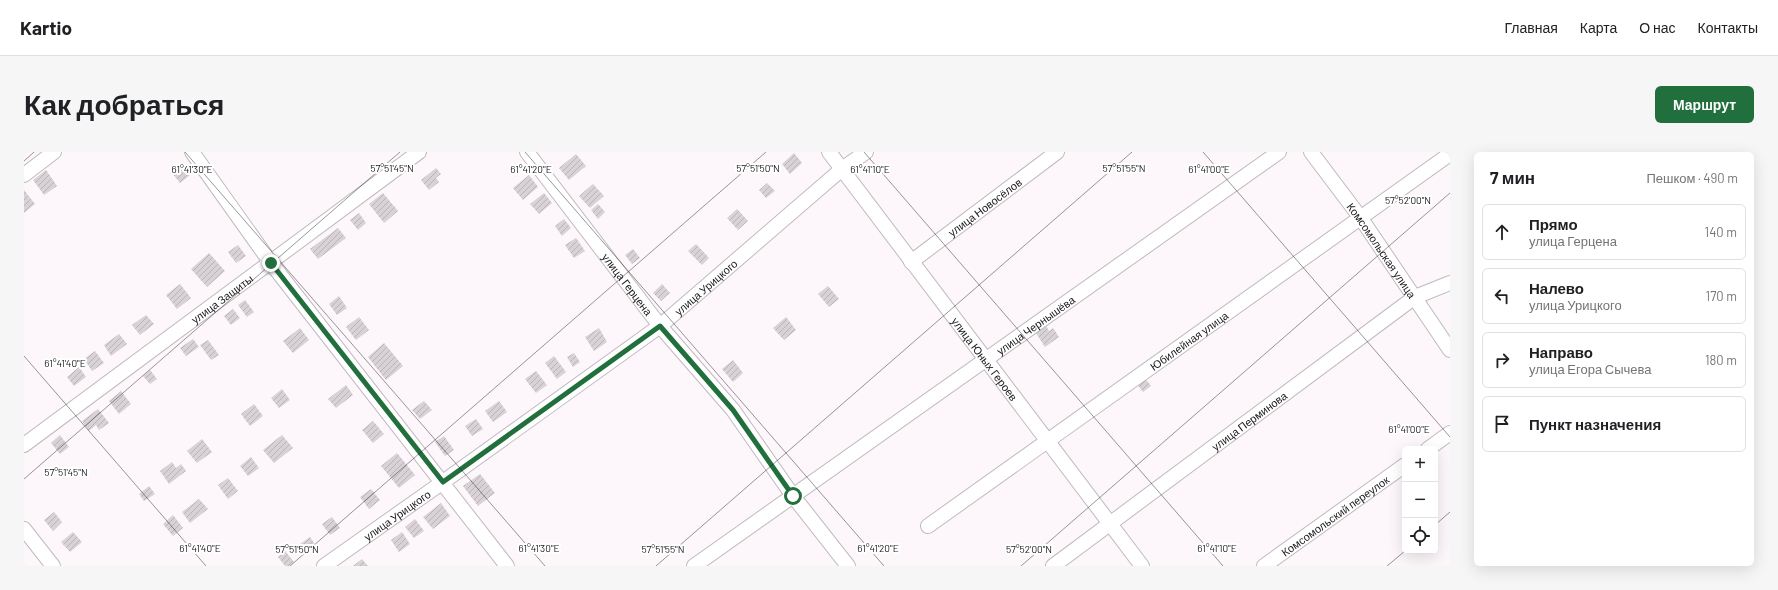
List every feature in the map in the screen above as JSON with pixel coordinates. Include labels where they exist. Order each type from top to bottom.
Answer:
[{"type":"street","points":[[24,175],[54,152]]},
{"type":"street","points":[[192,152],[271,263],[507,566]]},
{"type":"street","name":"улица Защиты","points":[[24,445],[419,152]]},
{"type":"street","name":"улица Герцена","points":[[527,152],[660,326],[733,410],[793,496],[848,566]]},
{"type":"street","name":"улица Юных Героев","points":[[829,152],[1142,566]]},
{"type":"street","name":"улица Урицкого","points":[[324,566],[660,326],[842,169],[866,152]]},
{"type":"street","name":"улица Новосёлов","points":[[911,262],[1057,152]]},
{"type":"street","name":"улица Чернышёва","points":[[694,566],[1278,152]]},
{"type":"street","name":"Комсомольская улица","points":[[1311,152],[1360,217],[1450,350]]},
{"type":"street","name":"Юбилейная улица","points":[[928,526],[1450,154]]},
{"type":"street","name":"улица Перминова","points":[[1053,566],[1415,297],[1450,283]]},
{"type":"street","points":[[1432,446],[1450,433]]},
{"type":"street","name":"Комсомольский переулок","points":[[1264,566],[1402,467]]},
{"type":"street","points":[[24,529],[53,566]]},
{"type":"building","points":[[794,153],[802,163],[790,174],[782,164]]},
{"type":"building","points":[[576,154],[586,166],[569,180],[559,168]]},
{"type":"building","points":[[182,165],[190,175],[180,183],[172,173]]},
{"type":"building","points":[[436,168],[441,174],[436,178],[439,182],[429,190],[421,180]]},
{"type":"building","points":[[46,170],[57,186],[44,195],[33,180]]},
{"type":"building","points":[[529,175],[538,187],[523,200],[513,188]]},
{"type":"building","points":[[767,183],[775,191],[766,198],[759,190]]},
{"type":"building","points":[[593,184],[604,196],[590,208],[579,196]]},
{"type":"building","points":[[24,190],[35,204],[24,213]]},
{"type":"building","points":[[383,193],[398,211],[384,223],[369,204]]},
{"type":"building","points":[[544,193],[552,203],[539,214],[530,204]]},
{"type":"building","points":[[598,204],[605,212],[598,219],[591,210]]},
{"type":"building","points":[[737,209],[748,221],[738,230],[727,218]]},
{"type":"building","points":[[359,213],[366,223],[358,230],[350,220]]},
{"type":"building","points":[[564,219],[571,228],[562,236],[555,226]]},
{"type":"building","points":[[338,228],[346,238],[318,259],[310,249]]},
{"type":"building","points":[[576,238],[585,251],[574,258],[565,245]]},
{"type":"building","points":[[696,244],[709,258],[702,265],[688,251]]},
{"type":"building","points":[[238,245],[246,256],[236,263],[228,252]]},
{"type":"building","points":[[633,249],[640,258],[632,264],[625,255]]},
{"type":"building","points":[[209,253],[225,271],[207,287],[191,269]]},
{"type":"building","points":[[180,284],[191,298],[177,309],[166,295]]},
{"type":"building","points":[[662,284],[670,293],[661,301],[653,293]]},
{"type":"building","points":[[828,286],[839,299],[829,307],[818,294]]},
{"type":"building","points":[[339,296],[347,308],[337,315],[329,304]]},
{"type":"building","points":[[245,300],[254,312],[247,317],[238,305]]},
{"type":"building","points":[[233,309],[240,318],[231,325],[224,316]]},
{"type":"building","points":[[146,315],[154,324],[140,335],[132,325]]},
{"type":"building","points":[[359,317],[369,330],[356,340],[346,327]]},
{"type":"building","points":[[786,317],[796,330],[784,340],[773,328]]},
{"type":"building","points":[[1046,326],[1049,331],[1053,328],[1059,337],[1045,347],[1036,333]]},
{"type":"building","points":[[300,328],[309,340],[293,353],[283,341]]},
{"type":"building","points":[[599,328],[607,342],[594,351],[585,337]]},
{"type":"building","points":[[119,334],[127,344],[111,356],[104,345]]},
{"type":"building","points":[[193,339],[199,347],[186,356],[180,348]]},
{"type":"building","points":[[208,340],[219,355],[211,360],[200,345]]},
{"type":"building","points":[[384,343],[403,366],[386,380],[368,357]]},
{"type":"building","points":[[95,351],[104,363],[92,371],[84,359]]},
{"type":"building","points":[[574,353],[580,362],[573,367],[567,357]]},
{"type":"building","points":[[554,356],[566,372],[557,379],[545,363]]},
{"type":"building","points":[[733,360],[743,373],[733,382],[722,369]]},
{"type":"building","points":[[79,367],[86,377],[74,386],[67,377]]},
{"type":"building","points":[[150,370],[157,379],[150,384],[143,376]]},
{"type":"building","points":[[536,371],[547,385],[536,393],[525,379]]},
{"type":"building","points":[[1144,377],[1151,386],[1143,392],[1136,383]]},
{"type":"building","points":[[346,385],[353,395],[336,408],[328,399]]},
{"type":"building","points":[[282,389],[290,400],[279,408],[271,398]]},
{"type":"building","points":[[121,391],[131,404],[119,414],[109,401]]},
{"type":"building","points":[[424,401],[432,410],[420,419],[412,410]]},
{"type":"building","points":[[499,401],[507,412],[493,422],[485,411]]},
{"type":"building","points":[[254,404],[263,416],[250,426],[241,414]]},
{"type":"building","points":[[98,409],[109,423],[99,430],[96,425],[89,431],[82,421]]},
{"type":"building","points":[[476,419],[483,429],[472,436],[465,426]]},
{"type":"building","points":[[373,421],[384,434],[373,443],[362,430]]},
{"type":"building","points":[[60,435],[69,447],[60,454],[51,443]]},
{"type":"building","points":[[282,435],[293,448],[274,463],[263,450]]},
{"type":"building","points":[[444,436],[454,450],[445,456],[435,442]]},
{"type":"building","points":[[202,439],[212,452],[197,463],[187,451]]},
{"type":"building","points":[[397,453],[415,475],[399,488],[381,466]]},
{"type":"building","points":[[251,457],[259,468],[248,476],[240,466]]},
{"type":"building","points":[[172,462],[176,468],[181,464],[186,471],[169,484],[160,471]]},
{"type":"building","points":[[480,474],[495,493],[478,506],[463,486]]},
{"type":"building","points":[[228,478],[238,491],[228,499],[218,485]]},
{"type":"building","points":[[149,486],[155,494],[144,501],[139,494]]},
{"type":"building","points":[[371,489],[380,500],[369,509],[360,497]]},
{"type":"building","points":[[199,499],[208,509],[190,523],[182,512]]},
{"type":"building","points":[[441,503],[450,516],[433,529],[423,517]]},
{"type":"building","points":[[54,512],[62,522],[53,531],[44,520]]},
{"type":"building","points":[[173,515],[183,528],[173,536],[163,524]]},
{"type":"building","points":[[332,517],[340,528],[330,535],[322,524]]},
{"type":"building","points":[[415,519],[424,531],[414,538],[405,527]]},
{"type":"building","points":[[73,532],[82,542],[70,552],[61,542]]},
{"type":"building","points":[[402,532],[410,544],[399,552],[391,540]]},
{"type":"building","points":[[310,537],[316,546],[306,553],[300,544]]},
{"type":"building","points":[[285,551],[294,562],[289,566],[285,566],[278,557]]},
{"type":"building","points":[[362,559],[368,566],[353,566]]},
{"type":"route","points":[[271,263],[443,482],[660,326],[733,410],[793,496]]}]
